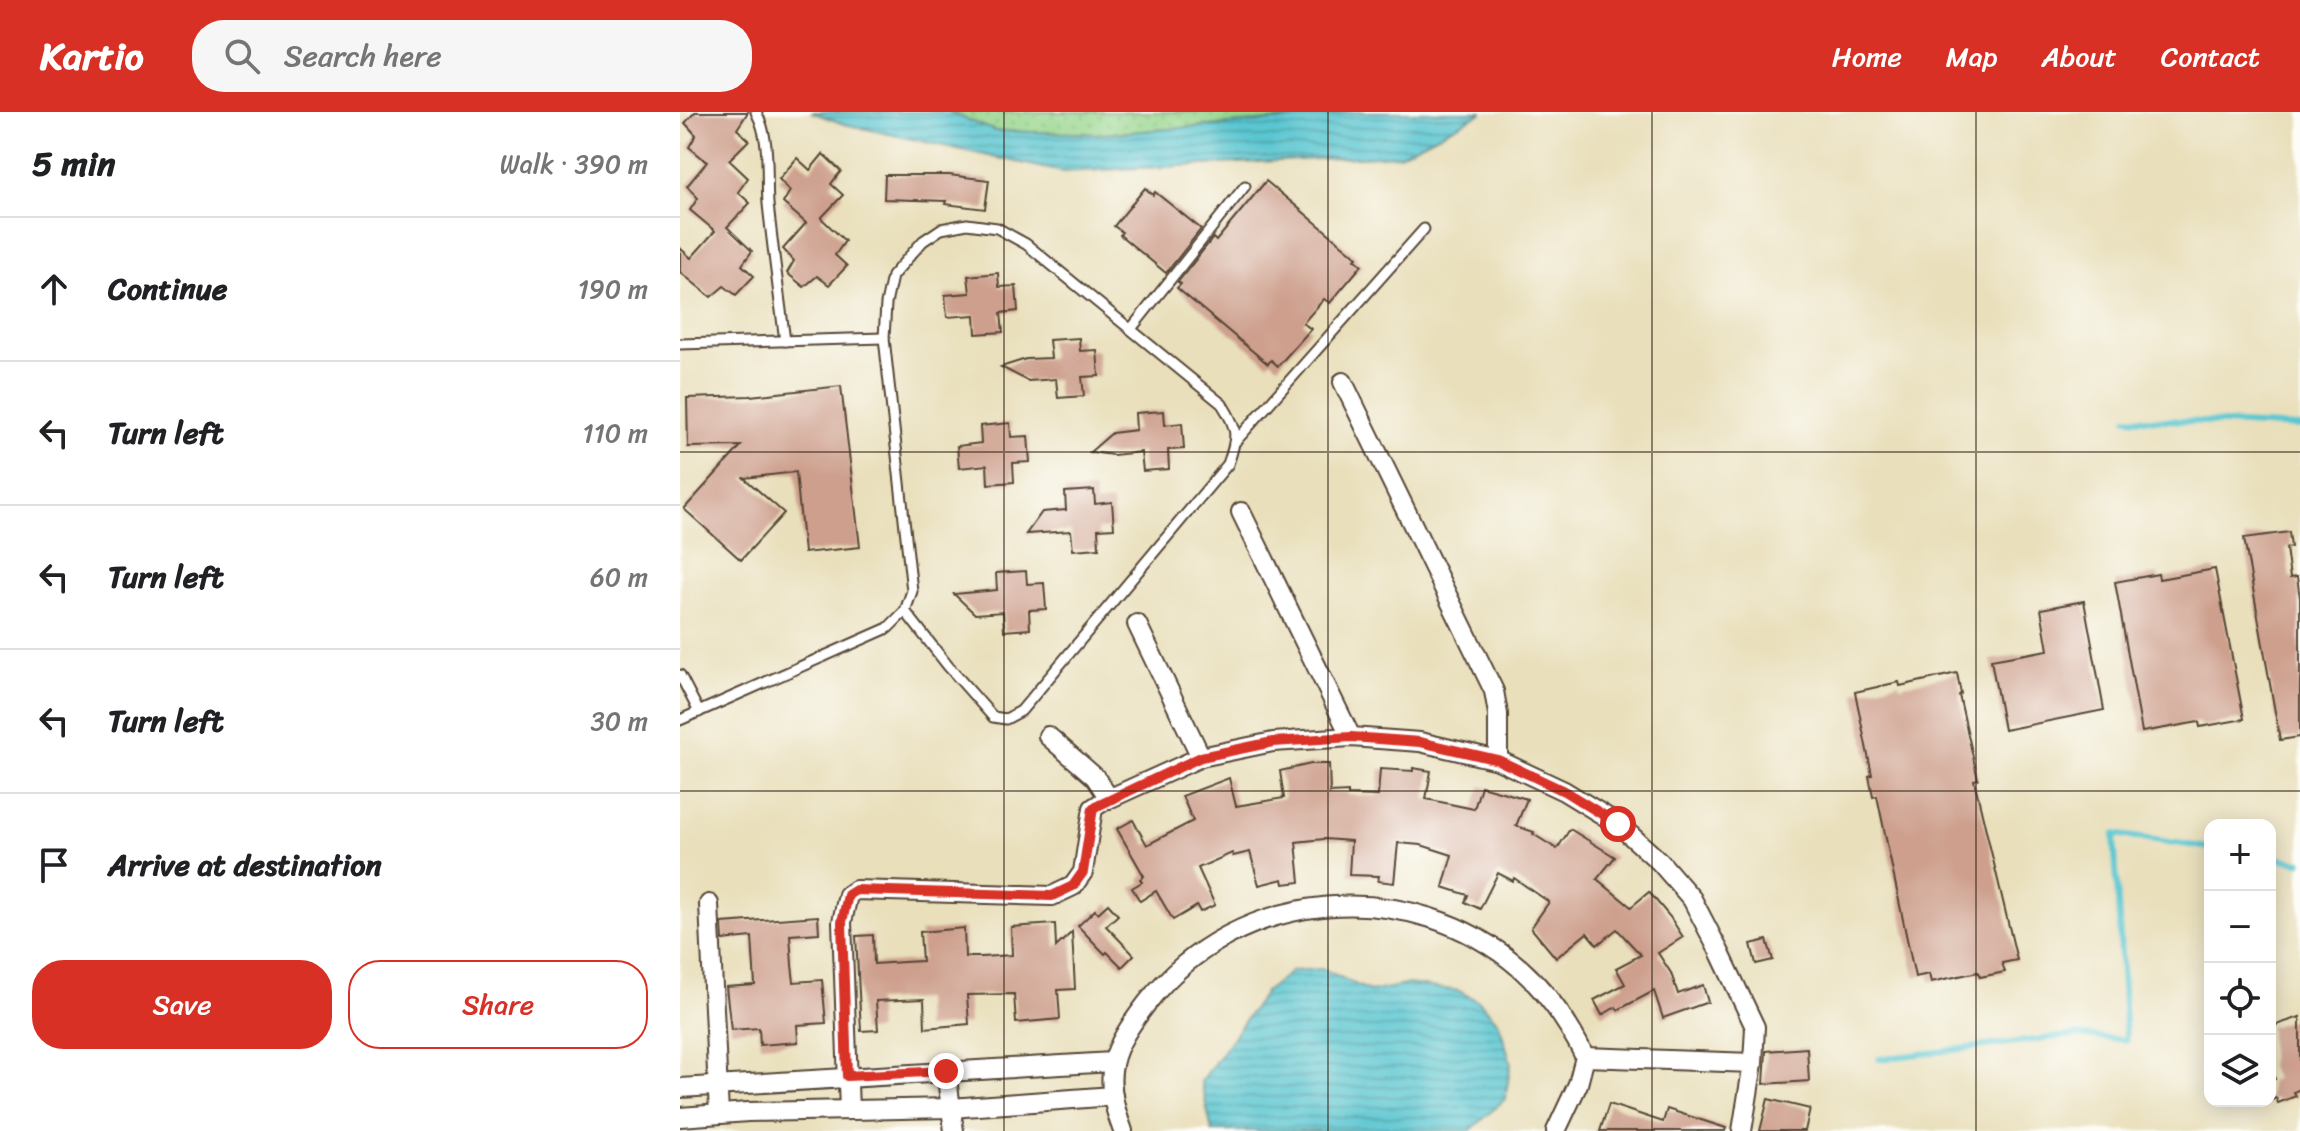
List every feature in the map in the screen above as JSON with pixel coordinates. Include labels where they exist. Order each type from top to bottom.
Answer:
[{"type":"street","points":[[1343,382],[1494,691],[1498,714],[1498,760]]},
{"type":"street","points":[[1241,512],[1351,737]]},
{"type":"street","points":[[1137,624],[1201,757]]},
{"type":"street","points":[[1048,736],[1095,777],[1109,798]]},
{"type":"street","points":[[849,1110],[842,922],[848,895],[856,890],[1052,896],[1073,886],[1083,872],[1093,808],[1109,798],[1201,757],[1273,742],[1351,737],[1420,742],[1498,760],[1564,791],[1618,824],[1660,862],[1692,899],[1755,1027],[1753,1063],[1742,1131]]},
{"type":"street","points":[[709,904],[719,1114]]},
{"type":"street","points":[[1123,1131],[1110,1079],[1112,1062],[1124,1037],[1155,992],[1185,964],[1218,940],[1242,928],[1294,910],[1348,904],[1389,907],[1454,926],[1501,953],[1550,999],[1585,1057],[1578,1084],[1556,1131]]},
{"type":"street","points":[[1585,1057],[1753,1063]]},
{"type":"street","points":[[680,1088],[1112,1062]]},
{"type":"street","points":[[946,1071],[954,1131]]},
{"type":"street","points":[[680,1117],[951,1108],[1113,1096]]},
{"type":"lane","points":[[756,112],[763,125],[766,144],[771,229],[785,341]]},
{"type":"lane","points":[[1131,329],[1245,186]]},
{"type":"lane","points":[[680,720],[888,628],[905,611],[912,591],[884,338],[886,304],[892,276],[923,241],[941,229],[967,224],[997,228],[1026,244],[1222,404],[1234,424],[1236,441]]},
{"type":"lane","points":[[905,611],[993,717],[1006,719],[1021,711],[1228,464],[1236,441],[1424,229]]},
{"type":"lane","points":[[680,344],[884,338]]},
{"type":"lane","points":[[680,675],[699,712]]},
{"type":"green space","points":[[949,112],[1346,112],[1310,118],[1104,134],[995,131]]},
{"type":"water","points":[[811,112],[949,112],[995,131],[1104,134],[1310,118],[1346,112],[1483,112],[1399,155],[1062,172],[844,124]]},
{"type":"water","points":[[1323,969],[1371,992],[1409,984],[1459,991],[1480,1002],[1499,1023],[1511,1063],[1505,1099],[1470,1131],[1212,1131],[1201,1082],[1265,992],[1292,971]]},
{"type":"building","points":[[695,112],[748,112],[737,129],[749,140],[729,160],[748,178],[738,192],[750,203],[727,227],[752,251],[742,265],[754,276],[736,295],[724,286],[711,297],[680,272],[680,248],[691,258],[715,231],[690,210],[698,198],[687,186],[707,162],[689,147],[696,135],[685,123]]},
{"type":"building","points":[[823,154],[841,171],[831,184],[843,195],[821,218],[845,241],[835,255],[847,266],[829,285],[817,276],[804,287],[787,273],[794,261],[783,249],[806,223],[783,203],[790,191],[779,179],[797,158],[810,170]]},
{"type":"building","points":[[885,175],[949,175],[989,180],[985,209],[945,204],[946,201],[884,199]]},
{"type":"building","points":[[1266,181],[1357,257],[1355,259],[1362,265],[1330,303],[1324,299],[1303,323],[1311,329],[1278,366],[1271,360],[1268,364],[1177,288],[1181,284],[1178,282],[1213,238],[1216,241]]},
{"type":"building","points":[[1145,188],[1153,195],[1155,192],[1201,229],[1166,273],[1120,235],[1122,232],[1114,226]]},
{"type":"building","points":[[998,273],[999,287],[1016,286],[1018,311],[1001,313],[1003,332],[976,334],[975,315],[947,317],[945,295],[970,293],[968,276]]},
{"type":"building","points":[[1079,338],[1080,351],[1097,350],[1099,376],[1082,377],[1084,396],[1058,398],[1056,379],[1028,381],[1001,367],[1026,359],[1051,358],[1049,340]]},
{"type":"building","points":[[841,386],[860,547],[804,553],[796,472],[744,478],[784,513],[741,560],[684,509],[741,446],[688,447],[687,398],[750,396]]},
{"type":"building","points":[[1164,411],[1165,425],[1182,423],[1184,449],[1168,450],[1169,469],[1143,471],[1141,452],[1113,455],[1090,452],[1112,433],[1136,430],[1135,413]]},
{"type":"building","points":[[1010,423],[1011,437],[1028,436],[1030,462],[1013,463],[1014,482],[988,484],[987,465],[959,468],[957,446],[981,443],[980,426]]},
{"type":"building","points":[[1094,490],[1095,504],[1112,502],[1114,528],[1098,529],[1099,548],[1073,550],[1071,531],[1026,534],[1042,512],[1066,510],[1065,492]]},
{"type":"building","points":[[2289,532],[2291,547],[2286,548],[2290,578],[2297,577],[2300,598],[2300,737],[2280,740],[2244,538]]},
{"type":"building","points":[[2215,569],[2244,719],[2200,727],[2199,722],[2142,732],[2115,582],[2158,574],[2159,579]]},
{"type":"building","points":[[1026,571],[1027,584],[1044,583],[1046,609],[1029,610],[1030,629],[1004,631],[1003,612],[975,614],[954,594],[997,590],[996,573]]},
{"type":"building","points":[[2084,601],[2104,710],[2004,730],[1991,660],[2048,650],[2041,609]]},
{"type":"building","points":[[1957,673],[1978,779],[1974,780],[2017,960],[2002,963],[2005,972],[1980,977],[1978,972],[1931,982],[1929,974],[1915,977],[1877,796],[1873,797],[1869,776],[1872,775],[1855,692]]},
{"type":"building","points":[[1311,764],[1329,764],[1330,793],[1378,796],[1380,769],[1413,771],[1413,768],[1431,771],[1426,799],[1474,809],[1481,786],[1527,799],[1516,826],[1534,832],[1557,849],[1570,829],[1615,857],[1597,879],[1631,907],[1649,892],[1683,937],[1658,953],[1671,973],[1678,994],[1703,985],[1708,1002],[1663,1018],[1654,991],[1602,1015],[1594,1000],[1625,984],[1616,968],[1641,955],[1617,929],[1597,945],[1587,933],[1556,958],[1531,928],[1549,902],[1514,878],[1513,881],[1498,873],[1480,909],[1465,902],[1468,895],[1443,887],[1452,855],[1421,845],[1398,843],[1394,883],[1378,881],[1379,876],[1349,875],[1351,841],[1324,839],[1296,842],[1300,882],[1284,884],[1283,879],[1259,885],[1250,852],[1233,856],[1232,853],[1198,868],[1215,905],[1200,912],[1197,906],[1173,920],[1156,891],[1140,901],[1132,888],[1142,882],[1140,879],[1144,876],[1117,829],[1133,820],[1147,845],[1193,821],[1182,796],[1229,778],[1236,806],[1284,798],[1280,771]]},
{"type":"building","points":[[1108,904],[1118,915],[1106,926],[1134,955],[1122,967],[1078,926],[1095,910],[1098,913]]},
{"type":"building","points":[[818,916],[819,933],[790,935],[792,965],[794,982],[822,980],[826,1023],[797,1025],[798,1042],[760,1045],[759,1028],[731,1030],[726,987],[755,985],[752,937],[723,940],[722,923]]},
{"type":"building","points":[[1055,924],[1056,947],[1072,932],[1075,989],[1058,990],[1060,1019],[1016,1023],[1014,994],[967,995],[969,1024],[925,1028],[924,999],[876,1001],[878,1030],[861,1031],[856,936],[873,935],[874,964],[922,961],[920,932],[964,928],[965,957],[982,957],[1012,955],[1011,927]]},
{"type":"building","points":[[1767,940],[1773,960],[1756,964],[1751,944]]},
{"type":"building","points":[[2300,1017],[2300,1089],[2294,1092],[2296,1096],[2278,1103],[2276,1098],[2276,1025]]},
{"type":"building","points":[[1807,1048],[1809,1081],[1764,1084],[1766,1051]]},
{"type":"building","points":[[1768,1099],[1810,1109],[1805,1131],[1760,1131]]},
{"type":"building","points":[[1609,1104],[1663,1122],[1667,1109],[1726,1128],[1725,1131],[1600,1131]]},
{"type":"waterway","points":[[2127,418],[2300,427]]},
{"type":"waterway","points":[[1879,1059],[2075,1035],[2126,1040],[2114,834],[2204,847]]},
{"type":"waterway","points":[[2276,858],[2300,862]]},
{"type":"route","points":[[946,1071],[847,1076],[842,922],[848,895],[856,890],[1052,896],[1073,886],[1083,872],[1093,808],[1201,757],[1273,742],[1351,737],[1420,742],[1498,760],[1564,791],[1618,824]]}]
